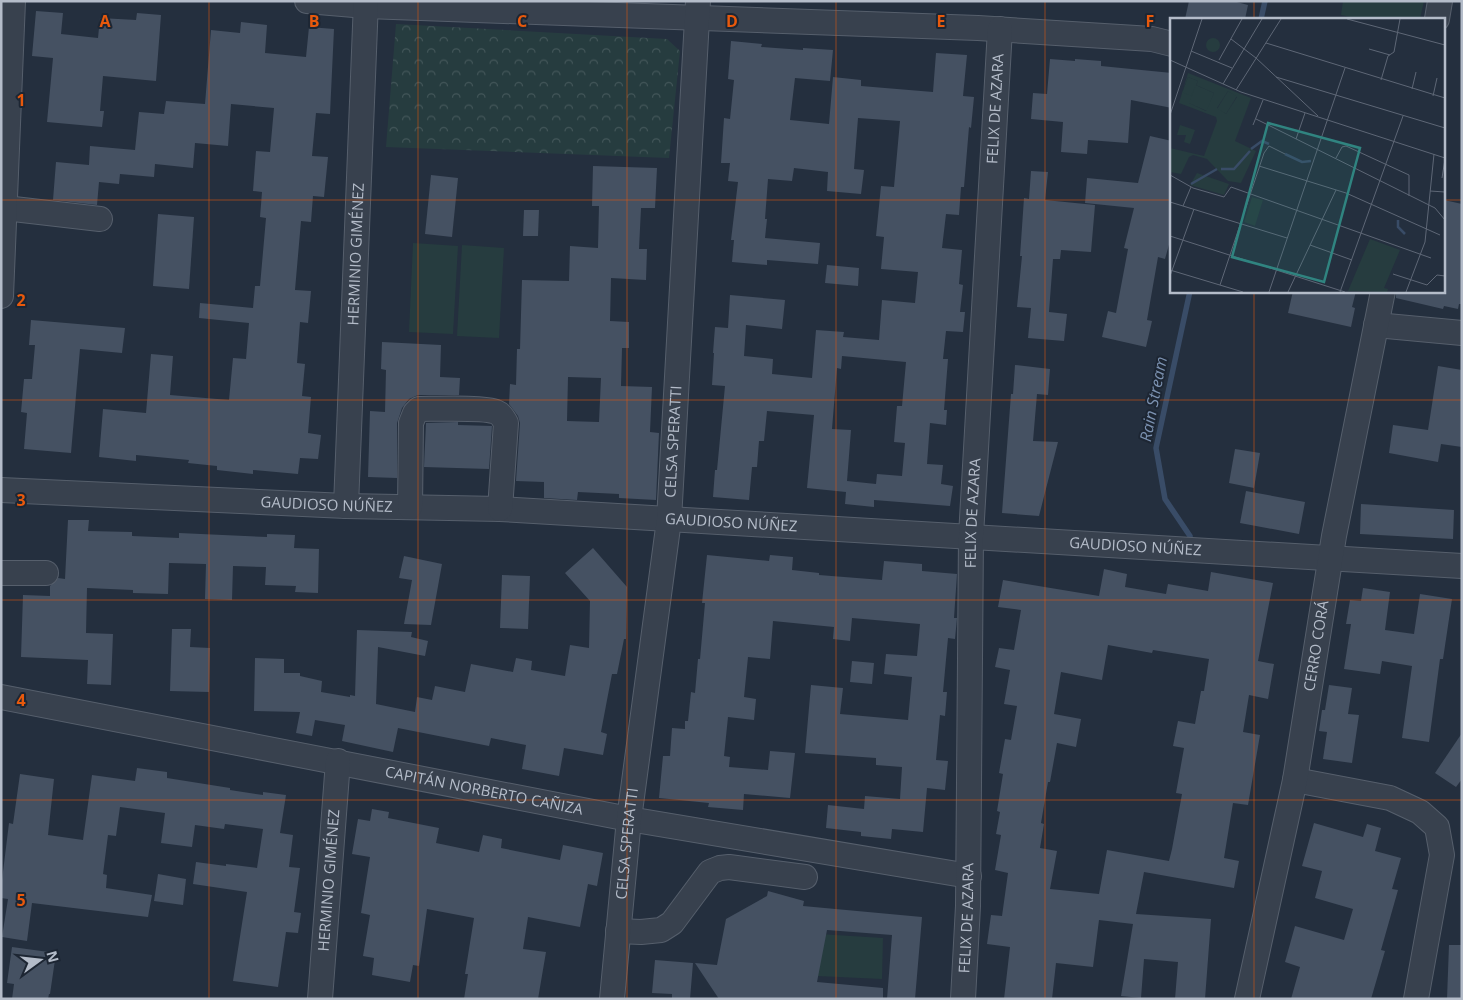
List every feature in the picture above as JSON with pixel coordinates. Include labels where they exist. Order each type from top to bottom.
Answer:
[{"type":"street","points":[[1,296],[13,1]]},
{"type":"street","points":[[307,1],[366,4],[698,9],[1152,39],[1170,44]]},
{"type":"street","points":[[1437,18],[1440,1]]},
{"type":"street","name":"HERMINIO GIMÉNEZ","points":[[346,506],[366,4]]},
{"type":"street","name":"CELSA SPERATTI","points":[[612,999],[629,819],[669,520],[698,9]]},
{"type":"street","name":"FELIX DE AZARA","points":[[963,999],[969,876],[971,536],[1000,29]]},
{"type":"street","points":[[5,208],[100,219]]},
{"type":"street","name":"CERRO CORÁ","points":[[1247,999],[1295,780],[1337,521],[1383,292]]},
{"type":"street","points":[[1376,325],[1462,333]]},
{"type":"street","points":[[410,507],[411,423],[415,413],[419,409],[493,410],[501,415],[506,423],[500,509]]},
{"type":"street","name":"GAUDIOSO NÚÑEZ","points":[[1,490],[346,506],[500,509],[1462,566]]},
{"type":"street","points":[[1,573],[46,573]]},
{"type":"street","name":"CAPITÁN NORBERTO CAÑIZA","points":[[1,698],[629,819],[969,876]]},
{"type":"street","name":"HERMINIO GIMÉNEZ","points":[[320,999],[338,762]]},
{"type":"street","points":[[1295,780],[1390,798],[1420,812],[1437,827],[1442,855],[1416,999]]},
{"type":"street","points":[[755,871],[756,841]]},
{"type":"street","points":[[780,874],[783,846]]},
{"type":"street","points":[[618,931],[641,932],[661,930],[672,924],[710,872],[720,868],[729,867],[804,877]]},
{"type":"green space","points":[[1343,1],[1424,1],[1420,18],[1354,18],[1341,15]]},
{"type":"green space","points":[[396,24],[667,39],[680,51],[669,158],[386,147]]},
{"type":"green space","points":[[413,243],[458,246],[453,334],[409,332]]},
{"type":"green space","points":[[462,245],[504,248],[499,338],[457,336]]},
{"type":"green space","points":[[819,934],[883,938],[882,979],[817,976]]},
{"type":"building","points":[[1189,1],[1233,1],[1248,5],[1245,18],[1185,18]]},
{"type":"building","points":[[36,11],[63,13],[61,34],[98,38],[100,18],[136,20],[137,13],[161,15],[156,81],[103,76],[100,111],[104,111],[102,127],[47,122],[53,58],[32,56]]},
{"type":"building","points":[[241,22],[267,25],[265,53],[306,57],[309,27],[334,29],[330,114],[316,113],[312,156],[328,157],[324,197],[313,196],[311,222],[301,221],[295,290],[311,291],[308,323],[300,322],[297,363],[305,364],[302,396],[311,397],[308,433],[321,435],[318,459],[300,458],[298,474],[253,470],[253,474],[217,470],[217,466],[188,463],[189,460],[136,455],[136,461],[99,457],[103,409],[146,413],[151,354],[173,356],[170,395],[229,400],[233,358],[246,359],[249,323],[199,318],[200,303],[253,308],[255,286],[260,286],[266,218],[260,217],[262,192],[253,191],[256,151],[270,152],[274,108],[231,104],[228,146],[195,143],[193,168],[155,164],[154,177],[120,174],[119,184],[99,182],[97,205],[53,200],[56,162],[89,165],[90,146],[135,150],[139,112],[164,114],[166,101],[205,104],[211,30],[240,33]]},
{"type":"building","points":[[731,41],[762,44],[761,47],[833,50],[830,81],[795,78],[790,120],[829,124],[833,77],[861,80],[861,86],[933,92],[936,53],[967,55],[963,96],[974,97],[971,128],[969,127],[964,187],[961,187],[959,215],[946,214],[942,248],[962,250],[959,284],[963,285],[960,312],[965,312],[963,332],[946,331],[943,359],[948,359],[944,410],[947,410],[946,425],[930,423],[927,464],[943,465],[941,484],[953,486],[950,506],[874,500],[874,507],[845,504],[846,492],[807,488],[814,415],[767,411],[764,441],[759,441],[757,467],[752,467],[749,500],[713,497],[725,386],[712,385],[715,327],[728,328],[730,295],[785,300],[782,329],[746,325],[744,356],[773,359],[772,374],[812,378],[816,330],[844,332],[843,337],[879,340],[882,300],[915,303],[918,272],[881,269],[884,237],[876,236],[881,186],[894,187],[900,121],[858,118],[854,169],[864,170],[861,194],[827,191],[828,172],[794,168],[792,181],[768,179],[765,238],[820,243],[818,264],[767,260],[767,265],[732,262],[734,240],[731,240],[738,182],[728,181],[730,163],[721,163],[724,118],[730,119],[734,80],[728,79]],"holes":[[[842,356],[906,362],[902,406],[897,406],[894,442],[905,443],[902,476],[877,474],[876,484],[847,481],[851,430],[832,429],[837,368],[841,369]]]},
{"type":"building","points":[[1050,59],[1101,61],[1101,66],[1170,73],[1170,108],[1131,100],[1128,143],[1088,140],[1087,154],[1061,152],[1063,122],[1031,119],[1033,93],[1047,94]]},
{"type":"building","points":[[1150,136],[1170,141],[1170,241],[1165,259],[1158,257],[1147,320],[1152,321],[1146,347],[1102,337],[1108,311],[1116,313],[1128,249],[1124,248],[1134,208],[1085,203],[1087,178],[1138,183]]},
{"type":"building","points":[[593,166],[657,168],[655,208],[641,208],[639,249],[647,249],[646,280],[611,278],[610,321],[629,322],[629,348],[622,348],[621,386],[652,387],[650,432],[659,433],[656,500],[619,498],[619,494],[578,492],[577,500],[544,498],[544,482],[516,481],[520,423],[518,416],[509,404],[510,384],[516,385],[517,349],[520,349],[522,280],[569,281],[570,246],[598,248],[599,206],[592,206]],"holes":[[[568,377],[601,378],[599,422],[567,421]]]},
{"type":"building","points":[[1031,171],[1048,172],[1045,200],[1095,205],[1091,252],[1061,250],[1060,259],[1053,259],[1049,312],[1067,314],[1064,341],[1028,338],[1031,308],[1017,307],[1022,256],[1020,256],[1024,198],[1029,199]]},
{"type":"building","points":[[431,175],[458,178],[452,237],[425,234]]},
{"type":"building","points":[[1446,200],[1462,204],[1462,304],[1459,304],[1458,309],[1444,306],[1443,309],[1396,298],[1396,292],[1446,292]]},
{"type":"building","points":[[524,210],[539,210],[538,236],[523,236]]},
{"type":"building","points":[[158,214],[194,217],[189,289],[153,286]]},
{"type":"building","points":[[827,265],[859,268],[858,286],[825,283]]},
{"type":"building","points":[[1293,292],[1356,292],[1352,307],[1355,308],[1351,327],[1288,313]]},
{"type":"building","points":[[31,320],[125,328],[122,353],[80,349],[71,453],[24,449],[27,413],[21,412],[24,379],[32,379],[35,345],[29,345]]},
{"type":"building","points":[[382,342],[441,345],[440,377],[460,378],[459,395],[418,395],[409,399],[402,408],[397,423],[397,478],[368,477],[370,411],[385,412],[386,370],[381,369]]},
{"type":"building","points":[[1015,365],[1050,369],[1048,395],[1037,394],[1033,441],[1058,442],[1039,516],[1002,513]]},
{"type":"building","points":[[1438,366],[1462,370],[1462,447],[1441,444],[1438,462],[1389,453],[1393,425],[1428,430]]},
{"type":"building","points":[[458,422],[458,425],[492,426],[489,469],[424,467],[426,423]]},
{"type":"building","points":[[1235,449],[1260,453],[1254,488],[1229,483]]},
{"type":"building","points":[[1246,491],[1305,502],[1299,534],[1240,523]]},
{"type":"building","points":[[1361,504],[1454,510],[1453,539],[1360,534]]},
{"type":"building","points":[[68,520],[89,520],[88,531],[132,532],[132,536],[179,538],[179,533],[267,537],[267,534],[295,535],[294,548],[319,549],[318,593],[295,592],[296,586],[265,585],[266,567],[233,566],[232,600],[205,599],[206,564],[169,563],[168,594],[133,593],[133,590],[87,588],[86,633],[113,634],[111,685],[87,684],[88,660],[21,657],[23,595],[50,596],[50,586],[58,578],[65,579]]},
{"type":"building","points":[[593,548],[627,587],[626,639],[624,639],[617,674],[612,674],[601,732],[607,734],[603,755],[564,748],[559,776],[522,769],[526,745],[491,738],[489,746],[398,728],[393,752],[342,741],[345,725],[315,720],[312,736],[296,733],[300,712],[254,711],[255,658],[284,659],[284,673],[300,673],[300,676],[322,681],[321,692],[350,697],[350,695],[355,696],[357,630],[412,632],[411,637],[428,641],[425,656],[378,647],[376,704],[415,712],[417,697],[432,700],[435,686],[465,692],[471,664],[513,672],[516,658],[532,661],[531,670],[565,676],[570,645],[589,648],[590,601],[565,573]]},
{"type":"building","points":[[707,555],[769,561],[770,555],[793,557],[792,570],[819,573],[819,575],[882,580],[884,561],[922,564],[922,571],[957,574],[954,618],[957,618],[955,639],[948,638],[943,692],[947,692],[945,716],[940,715],[936,760],[948,761],[945,790],[927,788],[923,832],[892,829],[891,839],[861,836],[861,832],[826,828],[828,805],[864,809],[865,796],[900,799],[902,767],[876,765],[876,758],[805,753],[811,685],[843,688],[840,714],[908,720],[912,677],[884,674],[886,654],[917,656],[920,624],[852,618],[850,641],[833,639],[834,627],[773,621],[770,659],[748,657],[744,697],[756,699],[754,720],[728,717],[724,756],[730,757],[729,767],[768,770],[770,751],[795,753],[790,798],[744,794],[743,810],[708,807],[709,803],[659,798],[663,756],[670,756],[672,728],[685,729],[685,721],[688,721],[691,692],[695,693],[705,603],[702,603]]},
{"type":"building","points":[[404,556],[442,564],[431,625],[404,624],[412,580],[399,578]]},
{"type":"building","points":[[1104,569],[1127,574],[1125,587],[1166,594],[1168,584],[1208,591],[1211,572],[1273,583],[1258,661],[1274,664],[1268,699],[1249,695],[1243,732],[1260,735],[1248,805],[1233,803],[1224,858],[1239,861],[1234,888],[1144,872],[1136,914],[1211,919],[1205,999],[1175,999],[1178,962],[1144,959],[1141,998],[1121,996],[1133,924],[1099,920],[1093,967],[1056,963],[1052,999],[1004,999],[1010,947],[987,944],[991,915],[1002,916],[1008,873],[995,870],[1001,835],[996,834],[1000,812],[997,811],[1003,774],[999,773],[1005,739],[1011,740],[1017,706],[1004,704],[1010,670],[995,667],[999,648],[1014,650],[1021,610],[998,607],[1003,580],[1099,596]],"holes":[[[1108,645],[1152,653],[1153,650],[1209,659],[1204,691],[1201,691],[1195,724],[1178,721],[1173,746],[1184,748],[1176,793],[1182,794],[1169,861],[1107,850],[1099,894],[1050,889],[1057,851],[1040,848],[1044,824],[1041,823],[1048,782],[1050,782],[1057,743],[1076,747],[1081,719],[1054,714],[1061,672],[1102,680]]]},
{"type":"building","points":[[502,575],[530,576],[528,629],[500,628]]},
{"type":"building","points":[[1363,588],[1390,592],[1385,630],[1414,634],[1420,594],[1452,599],[1443,659],[1440,659],[1429,742],[1402,738],[1412,666],[1382,661],[1380,674],[1344,669],[1351,624],[1346,624],[1350,600],[1361,601]]},
{"type":"building","points":[[172,629],[191,629],[190,647],[210,648],[209,692],[170,691]]},
{"type":"building","points":[[852,661],[874,663],[872,684],[850,682]]},
{"type":"building","points":[[1329,685],[1352,688],[1348,714],[1359,715],[1352,763],[1323,759],[1327,732],[1319,731],[1322,710],[1325,710]]},
{"type":"building","points":[[1462,733],[1462,779],[1456,787],[1435,773]]},
{"type":"building","points":[[137,768],[167,772],[167,778],[230,788],[230,790],[263,795],[263,792],[286,795],[280,833],[293,835],[289,867],[300,868],[294,912],[301,913],[298,933],[286,932],[278,987],[233,981],[247,892],[193,884],[196,862],[257,868],[263,829],[225,824],[224,829],[195,825],[192,847],[161,843],[165,813],[120,807],[116,836],[108,835],[103,874],[107,875],[106,888],[152,895],[148,917],[32,903],[27,941],[2,937],[8,899],[1,898],[1,888],[9,823],[13,824],[20,774],[54,779],[48,835],[83,840],[92,775],[135,781]]},
{"type":"building","points":[[372,809],[389,812],[388,818],[439,828],[436,843],[479,852],[483,835],[502,839],[501,848],[560,860],[563,845],[603,853],[597,886],[588,884],[580,927],[528,917],[523,949],[546,952],[538,999],[464,999],[468,974],[465,974],[474,918],[427,909],[419,966],[413,965],[410,982],[372,975],[374,958],[363,956],[370,915],[361,913],[370,857],[352,854],[358,819],[370,821]]},
{"type":"building","points":[[1314,823],[1363,837],[1367,824],[1381,828],[1375,851],[1401,858],[1392,889],[1398,890],[1381,950],[1385,951],[1371,999],[1291,999],[1300,967],[1285,962],[1295,926],[1344,940],[1353,909],[1315,898],[1322,871],[1302,866]]},
{"type":"building","points":[[158,874],[186,879],[183,905],[154,901]]},
{"type":"building","points":[[768,891],[804,901],[803,906],[922,917],[915,999],[887,999],[892,935],[827,930],[817,982],[883,988],[883,999],[719,999],[695,963],[717,965],[726,919],[767,896]]},
{"type":"building","points":[[1449,945],[1462,945],[1462,999],[1447,999]]},
{"type":"building","points":[[12,947],[56,953],[48,999],[12,999],[14,984],[7,983]]},
{"type":"building","points":[[655,960],[693,963],[690,999],[672,999],[672,994],[652,993]]},
{"type":"waterway","name":"Rain Stream","points":[[1261,18],[1265,1]]},
{"type":"waterway","name":"Rain Stream","points":[[1190,292],[1156,448],[1165,499],[1190,536]]}]
